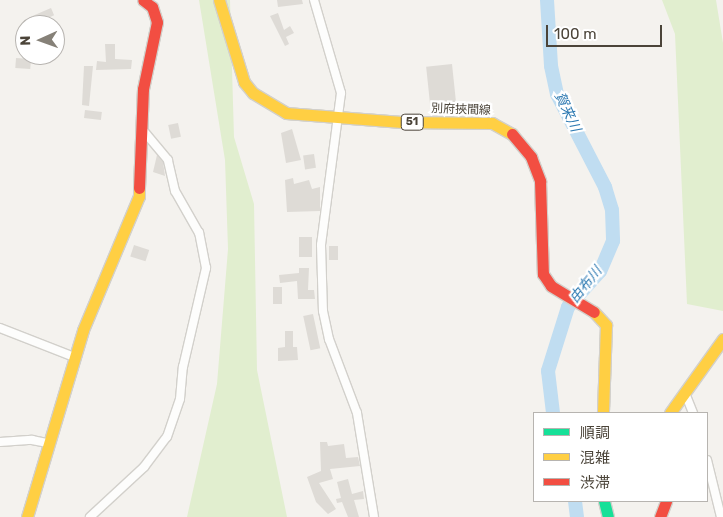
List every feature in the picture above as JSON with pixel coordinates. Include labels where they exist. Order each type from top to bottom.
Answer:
[{"type":"main road","points":[[27,517],[74,357],[139,196],[143,89],[158,22],[152,7],[143,0]]},
{"type":"main road","name":"別府挾間線","points":[[218,0],[241,74],[253,93],[294,115],[402,122],[492,123],[513,134],[531,157],[540,181],[542,269],[551,286],[600,315],[607,332],[603,412]]},
{"type":"main road","points":[[671,412],[723,339]]},
{"type":"main road","points":[[604,502],[608,517]]},
{"type":"main road","points":[[660,517],[666,502]]},
{"type":"street","points":[[314,0],[341,93],[340,117],[324,221],[320,276],[329,339],[357,414],[374,517]]},
{"type":"street","points":[[90,517],[144,467],[167,437],[180,399],[183,367],[206,268],[199,233],[175,191],[168,160],[142,130]]},
{"type":"street","points":[[0,328],[74,357]]},
{"type":"street","points":[[685,393],[693,412]]},
{"type":"street","points":[[0,442],[32,440],[48,443]]},
{"type":"street","points":[[708,464],[721,517]]},
{"type":"green space","points":[[199,0],[230,0],[234,137],[254,204],[257,370],[287,517],[187,517],[217,384],[228,249],[225,160]]},
{"type":"green space","points":[[662,0],[716,0],[723,43],[723,311],[687,304],[675,34]]},
{"type":"building","points":[[277,0],[302,0],[303,4],[278,7]]},
{"type":"building","points":[[51,8],[54,15],[35,15]]},
{"type":"building","points":[[278,13],[284,30],[290,26],[294,33],[286,37],[289,44],[285,46],[270,16]]},
{"type":"building","points":[[105,44],[115,44],[115,59],[132,60],[131,69],[96,70],[97,61],[106,62]]},
{"type":"building","points":[[452,64],[457,114],[431,116],[426,67]]},
{"type":"building","points":[[16,65],[31,65],[30,69],[15,68]]},
{"type":"building","points":[[84,66],[93,66],[89,106],[82,105]]},
{"type":"building","points":[[85,110],[102,112],[101,120],[84,118]]},
{"type":"building","points":[[178,123],[181,137],[171,139],[168,125]]},
{"type":"building","points":[[292,129],[301,160],[286,163],[281,133]]},
{"type":"building","points":[[314,154],[316,168],[305,169],[303,156]]},
{"type":"building","points":[[157,155],[163,162],[165,176],[153,172]]},
{"type":"building","points":[[293,178],[294,184],[309,180],[312,189],[320,187],[320,211],[287,212],[285,180]]},
{"type":"building","points":[[299,237],[312,237],[312,257],[299,257]]},
{"type":"building","points":[[134,245],[149,250],[146,261],[130,256]]},
{"type":"building","points":[[329,246],[338,246],[338,260],[329,260]]},
{"type":"building","points":[[299,268],[309,268],[308,290],[314,290],[315,299],[298,299],[297,281],[280,283],[279,275],[299,273]]},
{"type":"building","points":[[273,287],[282,287],[282,304],[273,304]]},
{"type":"building","points":[[313,314],[320,348],[310,350],[303,316]]},
{"type":"building","points":[[285,331],[293,331],[293,347],[297,347],[298,360],[278,361],[278,348],[285,347]]},
{"type":"building","points":[[320,442],[327,442],[328,446],[344,444],[346,458],[358,457],[360,466],[330,469],[333,479],[319,483],[336,509],[328,514],[316,502],[307,477],[321,471]]},
{"type":"building","points":[[348,479],[352,494],[363,491],[364,499],[354,500],[359,517],[348,517],[342,502],[337,503],[336,499],[341,498],[337,482]]},
{"type":"waterway","name":"由布川","points":[[547,0],[551,66],[557,94],[605,187],[612,210],[613,241],[600,271],[568,307],[548,371],[553,412]]},
{"type":"waterway","name":"由布川","points":[[575,502],[577,517]]},
{"type":"traffic: fast","points":[[604,502],[608,517]]},
{"type":"traffic: slow","points":[[219,0],[244,82],[253,93],[286,113],[402,122],[492,123],[512,134]]},
{"type":"traffic: slow","points":[[27,517],[83,330],[139,196],[139,188]]},
{"type":"traffic: slow","points":[[594,312],[606,325],[603,412]]},
{"type":"traffic: slow","points":[[671,412],[723,339]]},
{"type":"traffic: jam","points":[[139,188],[143,89],[157,22],[152,7],[143,0]]},
{"type":"traffic: jam","points":[[512,134],[531,157],[540,181],[543,274],[551,286],[594,312]]},
{"type":"traffic: jam","points":[[660,517],[666,502]]},
{"type":"water label","name":"賀来川","points":[[567,112]]}]
